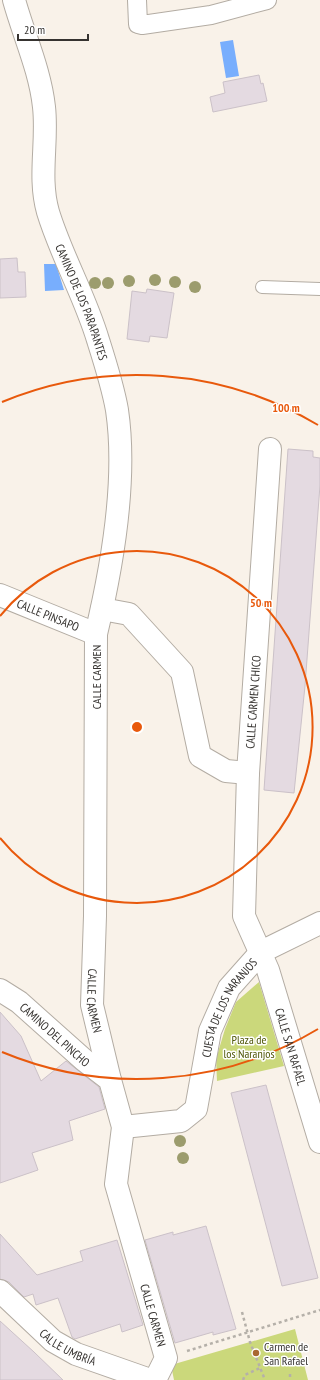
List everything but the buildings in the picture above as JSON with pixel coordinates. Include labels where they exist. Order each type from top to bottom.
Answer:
[{"type":"street","name":"CAMINO DE LOS PARAPANTES","points":[[14,0],[41,81],[45,109],[43,181],[48,211],[98,338],[117,409],[120,451],[119,502],[102,609]]},
{"type":"street","points":[[137,0],[138,24],[142,25],[211,15],[267,0]]},
{"type":"street","name":"CALLE CARMEN CHICO","points":[[261,952],[244,916],[248,773],[270,449]]},
{"type":"street","name":"CALLE PINSAPO","points":[[0,595],[96,634]]},
{"type":"street","name":"CALLE CARMEN","points":[[102,609],[96,634],[95,901],[92,1005],[123,1127],[116,1184],[166,1358],[155,1380]]},
{"type":"street","points":[[102,609],[129,614],[182,672],[200,756],[226,771],[248,773]]},
{"type":"street","name":"CUESTA DE LOS NARANJOS","points":[[123,1127],[181,1121],[196,1109],[210,1031],[229,988],[261,952],[311,927]]},
{"type":"street","name":"CALLE SAN RAFAEL","points":[[261,952],[320,1142]]},
{"type":"street","name":"CAMINO DEL PINCHO","points":[[0,990],[19,1002],[84,1060],[110,1080]]},
{"type":"street","name":"CALLE UMBRÍA","points":[[0,1291],[53,1341],[76,1354],[150,1380]]},
{"type":"lane","points":[[262,288],[320,289]]},
{"type":"path","points":[[166,1358],[247,1331],[320,1310]]},
{"type":"path","points":[[242,1312],[247,1331],[265,1380]]},
{"type":"path","points":[[243,1380],[245,1375],[260,1368]]},
{"type":"path","points":[[290,1374],[290,1380]]},
{"type":"green space","name":"Plaza de los Naranjos","points":[[259,982],[284,1066],[217,1081],[216,1059],[225,1029],[236,1002]]},
{"type":"green space","name":"Carmen de San Rafael","points":[[295,1329],[308,1380],[174,1380],[171,1365]]},
{"type":"water","points":[[233,40],[239,76],[226,78],[220,42]]},
{"type":"water","points":[[44,264],[56,264],[64,290],[45,291]]},
{"type":"place","name":"Carmen de San Rafael","points":[[256,1353]]}]
